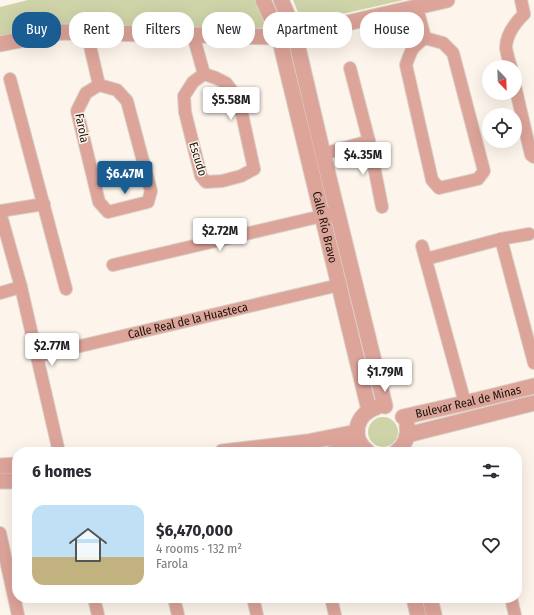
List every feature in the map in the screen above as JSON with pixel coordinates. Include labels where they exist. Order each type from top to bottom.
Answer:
[{"type":"street","name":"Calle Río Bravo","points":[[263,0],[269,12]]},
{"type":"street","name":"Calle Río Bravo","points":[[281,0],[286,12]]},
{"type":"street","points":[[352,22],[447,0]]},
{"type":"street","points":[[509,60],[506,48],[508,36],[515,24],[529,16],[521,0]]},
{"type":"street","points":[[417,8],[425,38]]},
{"type":"street","points":[[0,44],[62,32],[69,32]]},
{"type":"street","points":[[194,35],[263,37]]},
{"type":"street","points":[[425,38],[443,43],[453,53],[484,171],[478,179],[439,188],[432,180],[406,65],[415,45],[425,38]]},
{"type":"street","points":[[194,39],[204,74]]},
{"type":"street","points":[[90,48],[99,85]]},
{"type":"street","name":"Calle Río Bravo","points":[[282,48],[369,410]]},
{"type":"street","name":"Calle Río Bravo","points":[[298,48],[385,406]]},
{"type":"street","points":[[350,68],[369,140],[382,207]]},
{"type":"street","name":"Escudo","points":[[204,74],[226,83],[240,105],[254,169],[242,176],[222,181],[206,182],[201,176],[185,112],[184,96],[193,82],[204,74]]},
{"type":"street","points":[[10,79],[66,289]]},
{"type":"street","name":"Farola","points":[[99,85],[117,90],[127,101],[151,191],[148,202],[108,212],[99,202],[77,111],[86,93],[99,85]]},
{"type":"street","points":[[518,100],[531,155],[534,157]]},
{"type":"street","points":[[323,154],[369,140]]},
{"type":"street","points":[[44,204],[0,212],[2,230],[21,287],[58,447]]},
{"type":"street","points":[[113,265],[337,213]]},
{"type":"street","points":[[426,259],[501,239],[529,234]]},
{"type":"street","points":[[501,239],[534,363]]},
{"type":"street","points":[[422,246],[465,403]]},
{"type":"street","name":"Calle Real de la Huasteca","points":[[38,356],[339,285]]},
{"type":"street","points":[[0,293],[21,287]]},
{"type":"street","name":"Bulevar Real de Minas","points":[[403,416],[534,386]]},
{"type":"street","name":"Bulevar Real de Minas","points":[[407,435],[534,403]]},
{"type":"street","points":[[362,443],[358,424],[362,416],[369,410],[385,406],[398,411],[406,422],[407,435],[401,447]]},
{"type":"street","points":[[264,447],[307,442],[362,443]]},
{"type":"street","points":[[349,447],[362,443]]},
{"type":"street","points":[[0,466],[12,465]]},
{"type":"street","points":[[0,482],[12,481]]},
{"type":"street","points":[[0,533],[3,558],[12,592]]},
{"type":"street","points":[[15,603],[18,615]]},
{"type":"street","points":[[95,603],[98,615]]},
{"type":"street","points":[[175,603],[178,615]]},
{"type":"street","points":[[254,603],[257,615]]},
{"type":"street","points":[[332,603],[335,615]]},
{"type":"street","points":[[415,603],[418,615]]},
{"type":"street","points":[[431,603],[434,615]]},
{"type":"street","points":[[512,603],[515,615]]},
{"type":"green space","points":[[28,0],[254,0],[263,15],[263,27],[255,28],[255,12],[202,12],[202,27],[194,27],[194,12],[132,12],[132,27],[124,27],[124,12],[69,12],[69,26],[61,26],[61,12],[12,12],[12,36],[0,39],[0,7]]},
{"type":"green space","points":[[293,0],[404,0],[351,12],[298,12]]},
{"type":"green space","points":[[383,417],[394,421],[398,432],[394,443],[383,447],[372,443],[368,432],[372,421]]}]
